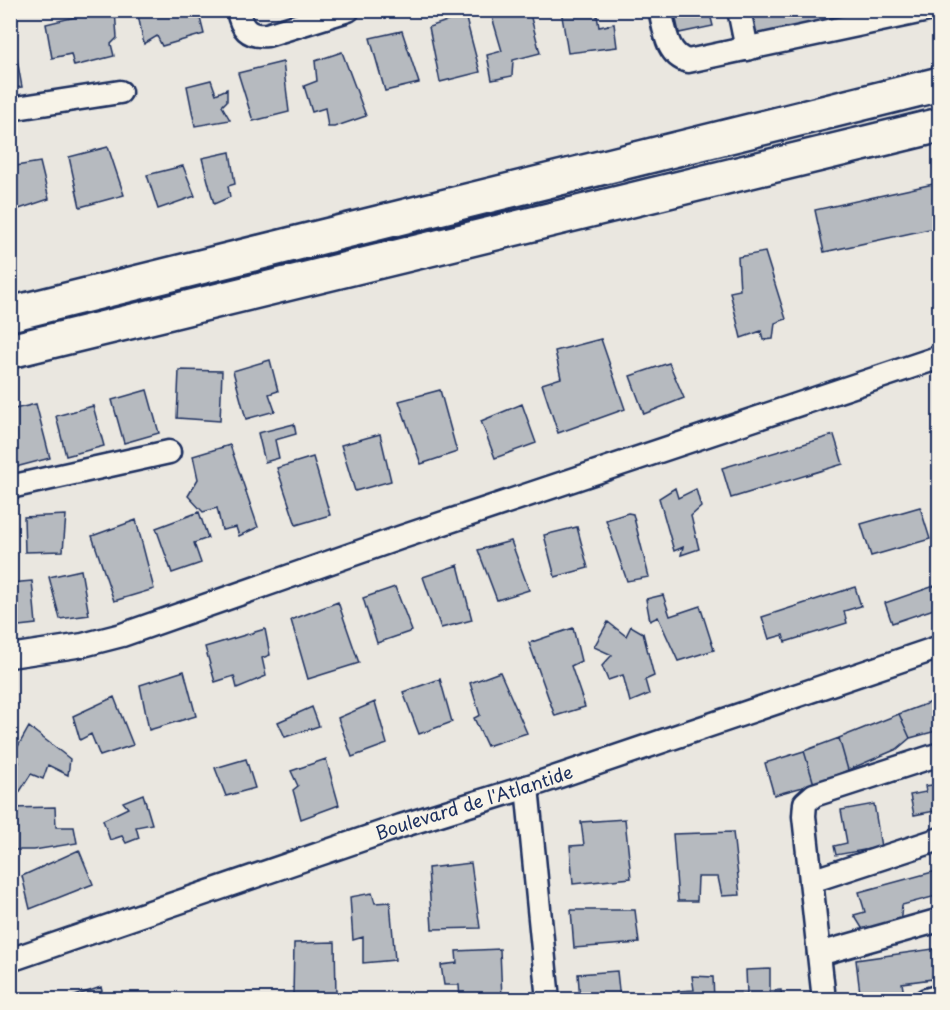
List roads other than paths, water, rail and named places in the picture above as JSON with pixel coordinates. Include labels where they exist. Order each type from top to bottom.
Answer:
[{"type":"highway","points":[[10,314],[939,84]]},
{"type":"highway","points":[[10,351],[939,125]]},
{"type":"street","points":[[238,10],[243,28],[258,36],[348,10]]},
{"type":"street","points":[[660,10],[669,45],[679,58],[687,61],[928,10]]},
{"type":"street","points":[[739,10],[747,49]]},
{"type":"street","points":[[10,109],[120,92]]},
{"type":"street","points":[[10,656],[83,645],[122,635],[424,530],[939,357]]},
{"type":"street","points":[[10,487],[169,452]]},
{"type":"street","name":"Boulevard de l'Atlantide","points":[[10,960],[939,646]]},
{"type":"street","points":[[824,999],[804,816],[805,803],[814,795],[939,754]]},
{"type":"street","points":[[527,787],[548,999]]},
{"type":"street","points":[[811,881],[939,839]]},
{"type":"street","points":[[819,954],[939,920]]},
{"type":"street","points":[[926,999],[939,996]]}]
